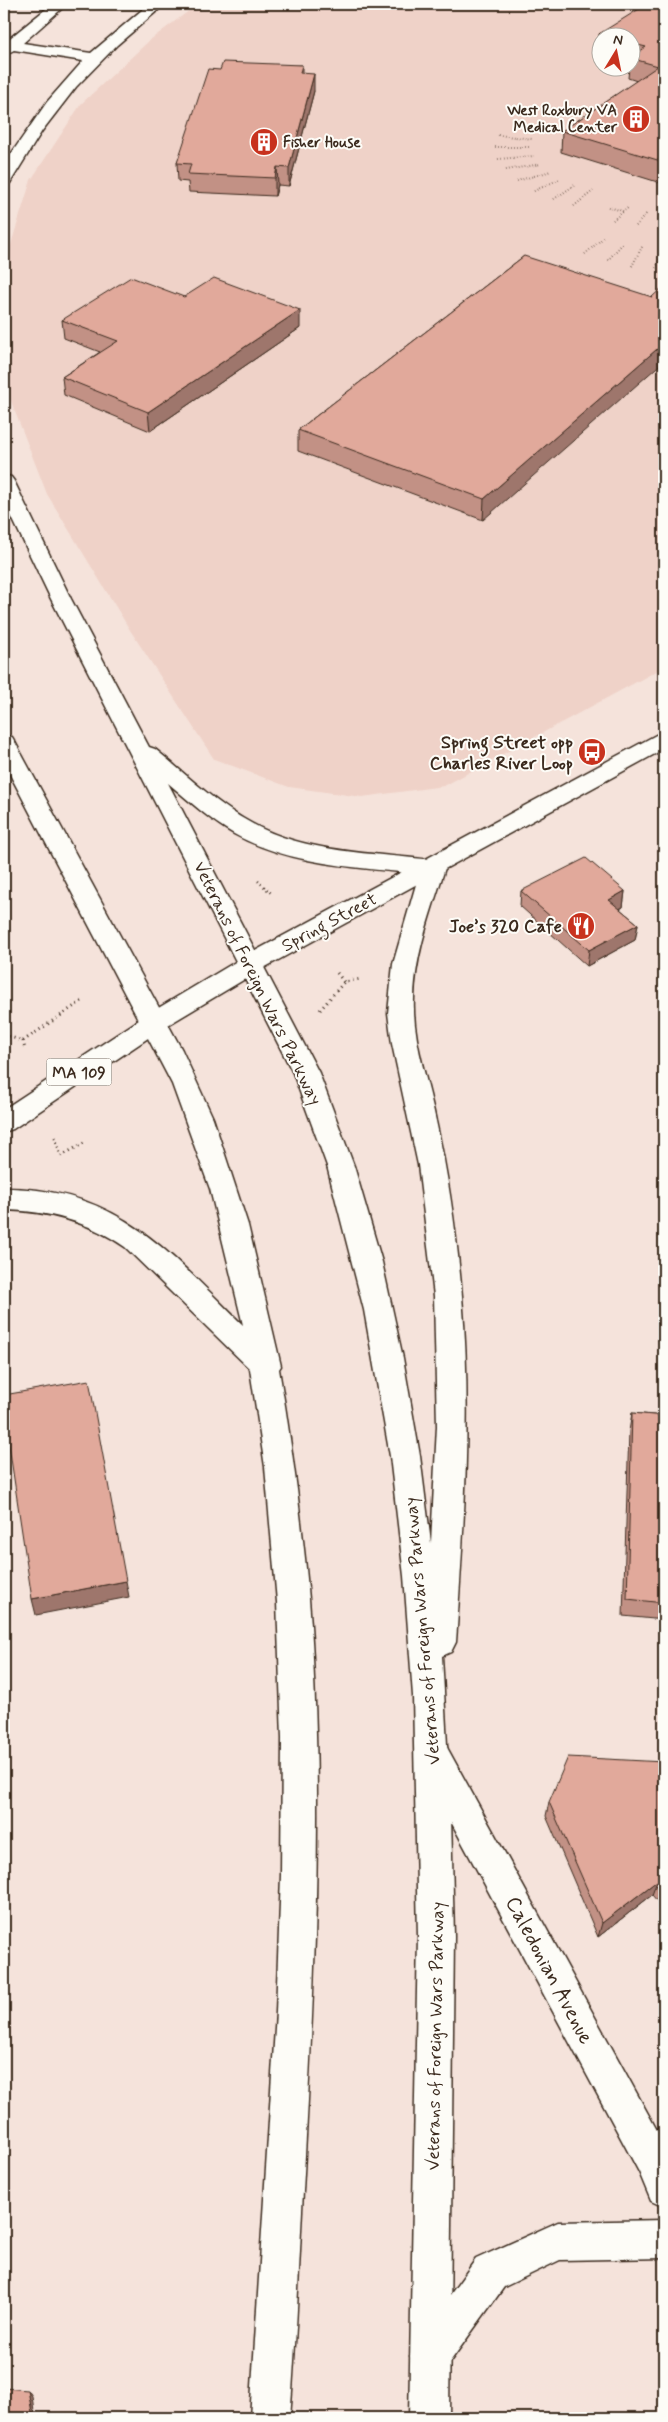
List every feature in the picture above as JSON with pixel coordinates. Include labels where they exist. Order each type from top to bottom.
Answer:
[{"type":"main road","points":[[7,48],[60,4]]},
{"type":"main road","points":[[4,180],[47,111],[70,82],[93,58],[158,4]]},
{"type":"main road","points":[[7,48],[93,58]]},
{"type":"main road","name":"Veterans of Foreign Wars Parkway","points":[[4,481],[61,599],[285,1029],[318,1101],[352,1204],[374,1290],[397,1404],[414,1517],[427,1647],[437,1926],[429,2418]]},
{"type":"main road","name":"Spring Street","points":[[4,1122],[154,1022],[251,964],[433,868],[664,740]]},
{"type":"main road","points":[[4,742],[154,1022],[193,1099],[218,1169],[247,1275],[266,1366],[279,1459],[290,1562],[298,1748],[296,1943],[270,2418]]},
{"type":"main road","points":[[138,747],[224,816],[258,836],[302,849],[433,868],[409,947],[401,1003],[404,1037],[423,1119],[438,1209],[448,1298],[452,1377],[451,1478],[432,1753]]},
{"type":"main road","points":[[4,1199],[30,1200],[70,1208],[101,1220],[127,1234],[150,1252],[266,1366]]},
{"type":"main road","name":"Caledonian Avenue","points":[[432,1753],[654,2162],[664,2188]]},
{"type":"main road","points":[[430,2356],[490,2274],[558,2241],[664,2239]]},
{"type":"path","points":[[498,135],[532,139]]},
{"type":"path","points":[[495,147],[529,148]]},
{"type":"path","points":[[498,159],[534,156]]},
{"type":"path","points":[[506,170],[541,164]]},
{"type":"path","points":[[517,181],[551,172]]},
{"type":"path","points":[[534,191],[560,179]]},
{"type":"path","points":[[554,199],[575,185]]},
{"type":"path","points":[[574,206],[593,191]]},
{"type":"path","points":[[608,207],[624,212]]},
{"type":"path","points":[[613,220],[628,208]]},
{"type":"path","points":[[636,226],[646,213]]},
{"type":"path","points":[[660,230],[664,220]]},
{"type":"path","points":[[585,254],[604,238]]},
{"type":"path","points":[[608,260],[622,243]]},
{"type":"path","points":[[632,266],[642,246]]},
{"type":"path","points":[[656,268],[663,250]]},
{"type":"path","points":[[337,973],[344,982]]},
{"type":"path","points":[[316,1014],[344,982],[362,978]]},
{"type":"path","points":[[23,1041],[82,1001]]},
{"type":"path","points":[[4,1035],[23,1041]]},
{"type":"path","points":[[23,1041],[25,1049]]},
{"type":"path","points":[[53,1130],[61,1156],[84,1143]]},
{"type":"shaded area","points":[[198,4],[664,4],[664,667],[444,786],[362,797],[289,787],[214,759],[130,630],[47,494],[7,391],[4,336],[6,260],[31,180],[81,104],[150,40]]},
{"type":"building","points":[[647,4],[664,4],[664,162],[562,131],[658,66],[640,61],[640,51],[646,47],[640,46],[640,28],[609,28]]},
{"type":"building","name":"Fisher House","points":[[223,62],[302,65],[300,73],[314,74],[289,168],[277,167],[275,178],[188,174],[191,164],[177,163],[208,69],[220,70]]},
{"type":"building","points":[[524,256],[652,297],[664,286],[664,343],[484,499],[298,430]]},
{"type":"building","points":[[131,277],[184,297],[214,278],[300,310],[148,412],[62,377],[118,341],[62,320]]},
{"type":"building","points":[[586,858],[625,891],[609,900],[638,924],[589,950],[521,891]]},
{"type":"building","points":[[89,1380],[126,1581],[32,1599],[4,1412],[4,1395]]},
{"type":"building","points":[[632,1413],[664,1416],[664,1603],[627,1599]]},
{"type":"building","points":[[568,1757],[664,1762],[664,1889],[657,1881],[602,1923],[549,1802]]},
{"type":"building","points":[[4,2388],[28,2390],[33,2418],[4,2418]]},
{"type":"place","name":"West Roxbury VA Medical Center","points":[[636,119]]},
{"type":"place","name":"Fisher House","points":[[264,142]]},
{"type":"place","name":"Spring Street opp Charles River Loop","points":[[592,752]]},
{"type":"place","name":"Joe’s 320 Cafe","points":[[581,926]]}]
